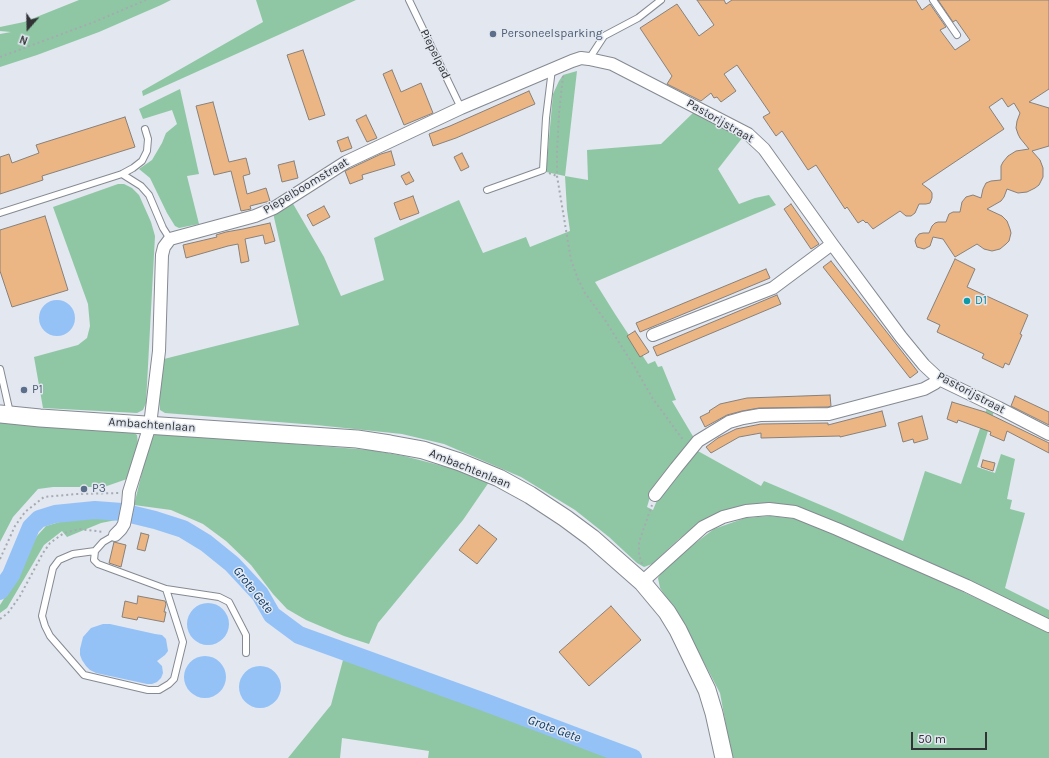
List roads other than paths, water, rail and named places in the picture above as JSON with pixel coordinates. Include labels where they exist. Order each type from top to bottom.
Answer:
[{"type":"street","name":"Piepelboomstraat","points":[[170,239],[255,216],[274,208],[346,162],[462,108],[572,61],[581,58],[590,58]]},
{"type":"street","name":"Pastorijstraat","points":[[590,58],[612,64],[748,134],[764,149],[832,244],[924,365],[939,379],[1049,434]]},
{"type":"street","points":[[115,535],[122,530],[129,492],[150,425],[159,351],[162,255],[164,247],[170,239]]},
{"type":"street","points":[[653,335],[773,288],[832,244]]},
{"type":"street","points":[[655,495],[698,441],[729,422],[760,415],[829,414],[924,389],[939,379]]},
{"type":"street","name":"Ambachtenlaan","points":[[5,414],[357,439],[423,450],[460,462],[499,478],[530,495],[592,538],[638,578],[667,612],[678,630],[707,690],[714,713],[724,758]]},
{"type":"street","points":[[638,578],[703,527],[716,520],[746,511],[768,509],[795,512],[967,586],[1049,626]]},
{"type":"lane","name":"Piepelpad","points":[[409,0],[462,108]]},
{"type":"lane","points":[[590,58],[604,36],[638,18],[661,0]]},
{"type":"lane","points":[[933,0],[957,35]]},
{"type":"lane","points":[[487,190],[543,170],[546,118],[558,67]]},
{"type":"lane","points":[[0,213],[122,174],[133,168],[142,161],[147,152],[148,139],[145,129]]},
{"type":"lane","points":[[122,174],[141,186],[149,195],[163,228],[170,239]]},
{"type":"lane","points":[[0,369],[3,380],[5,414]]},
{"type":"lane","points":[[115,535],[102,542],[95,551],[94,560],[98,564],[166,589],[219,597],[228,602],[246,635],[246,653]]},
{"type":"lane","points":[[95,551],[73,554],[59,560],[53,568],[42,616],[44,626],[50,636],[84,675],[148,690],[159,690],[174,679],[183,642],[166,589]]},
{"type":"water","points":[[61,300],[70,305],[74,311],[74,325],[70,331],[61,336],[53,336],[44,331],[40,325],[39,314],[44,305],[50,301]]},
{"type":"water","points":[[208,603],[223,609],[229,624],[223,639],[208,645],[193,639],[187,624],[193,609]]},
{"type":"water","points":[[103,624],[110,624],[162,635],[166,639],[168,651],[157,661],[162,666],[163,673],[157,682],[147,684],[96,673],[86,666],[80,655],[83,637],[91,628]]},
{"type":"water","points":[[205,656],[220,662],[226,677],[220,692],[205,698],[190,692],[184,677],[190,662]]},
{"type":"water","points":[[260,666],[275,672],[281,687],[275,702],[260,708],[245,702],[239,687],[245,672]]},
{"type":"waterway","name":"Grote Gete","points":[[0,591],[11,575],[31,527],[39,519],[55,514],[95,510],[122,512],[155,520],[183,529],[206,543],[232,564],[260,594],[272,615],[299,635],[633,758]]},
{"type":"place","name":"Personeelsparking","points":[[493,34]]},
{"type":"place","name":"D1","points":[[967,301]]},
{"type":"place","name":"P1","points":[[24,390]]},
{"type":"place","name":"P3","points":[[84,489]]}]
